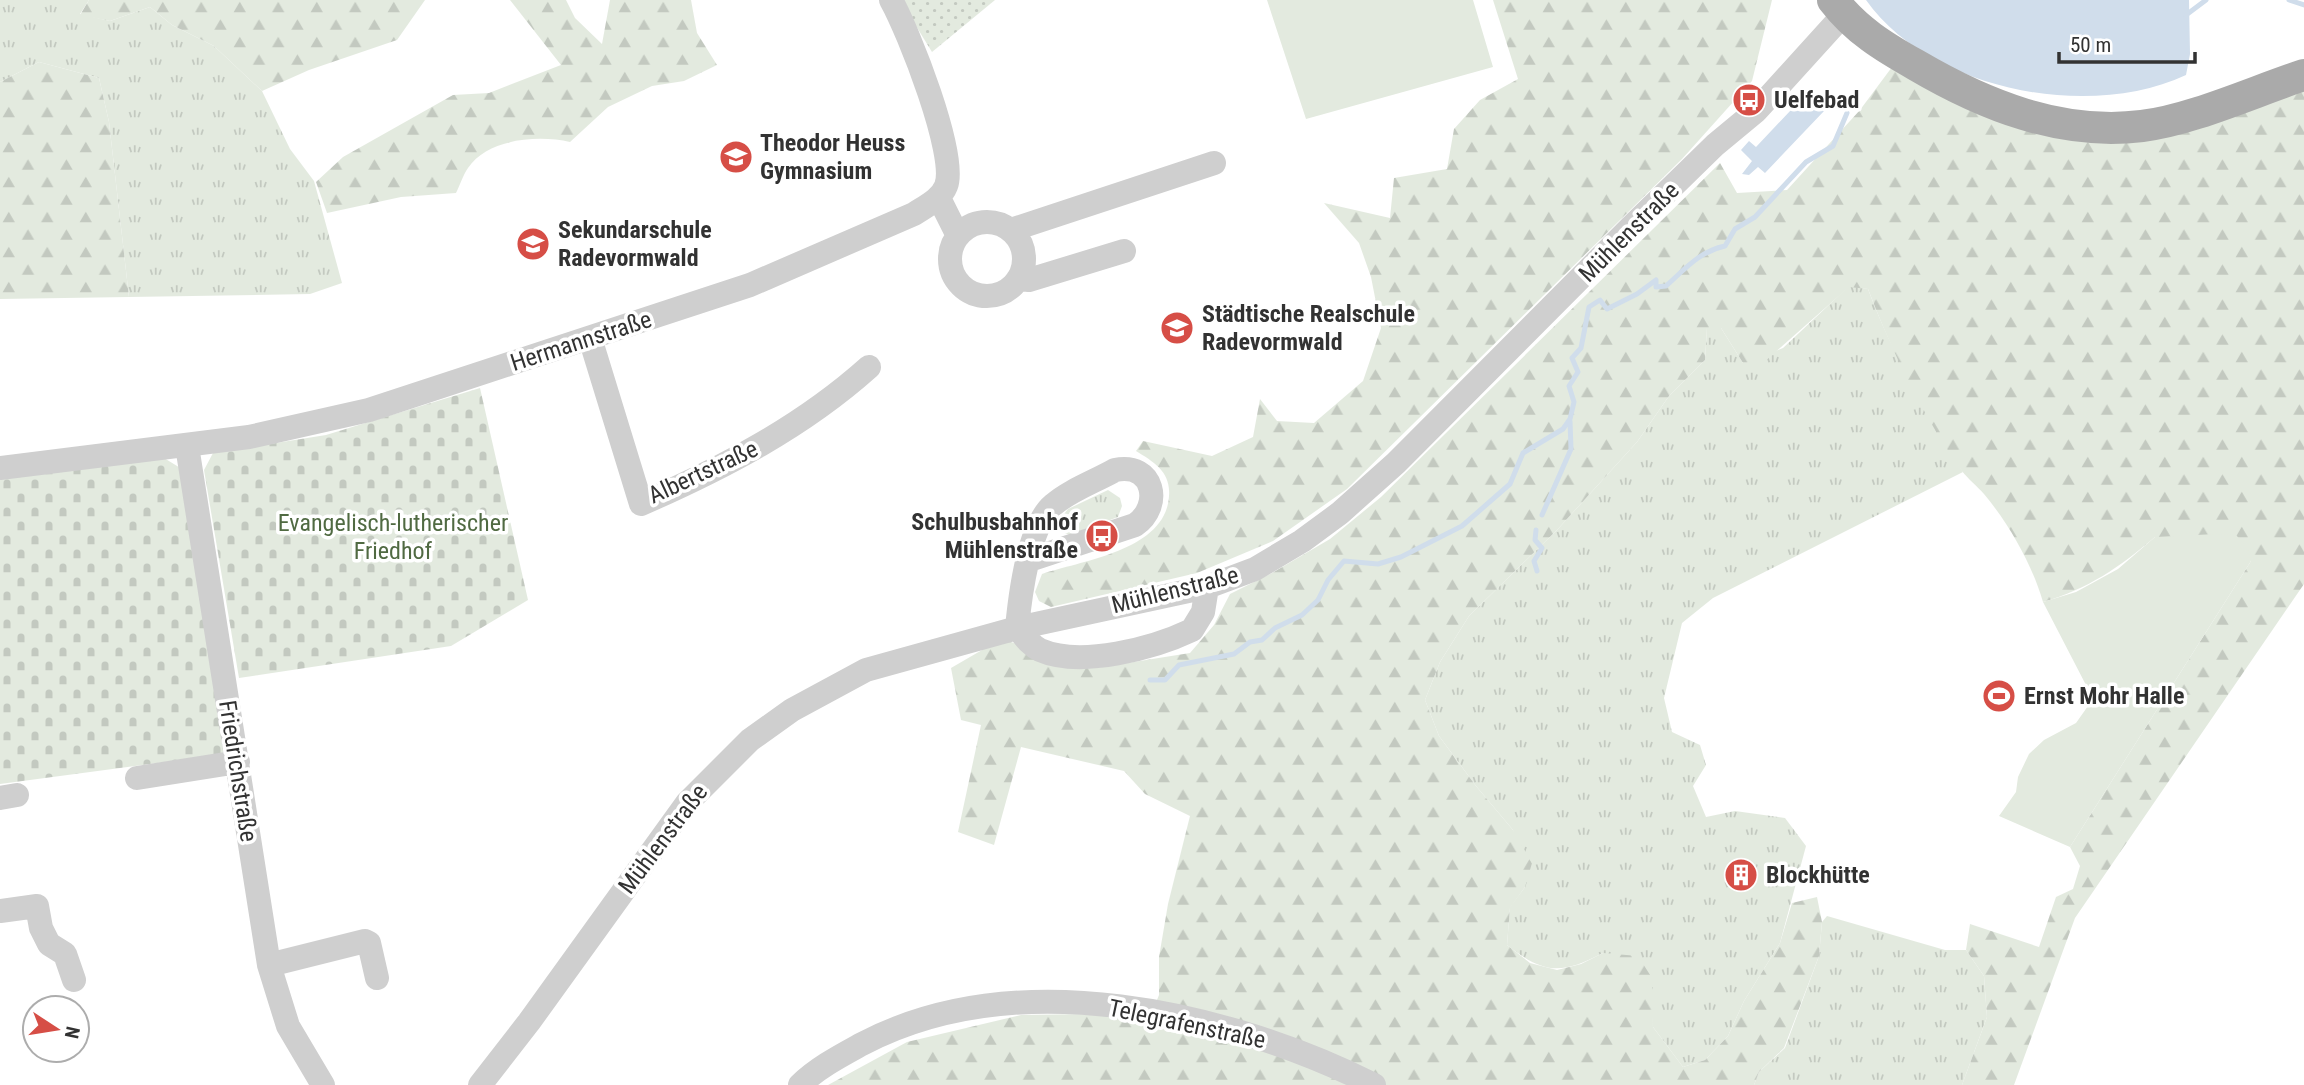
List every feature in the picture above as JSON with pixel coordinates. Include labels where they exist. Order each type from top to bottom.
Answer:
[{"type":"main road","points":[[1839,7],[1879,44],[1963,91],[2010,110],[2083,127],[2144,126],[2304,75]]},
{"type":"street","points":[[891,0],[914,49],[949,163],[946,188],[939,198],[958,236]]},
{"type":"street","name":"Mühlenstraße","points":[[480,1085],[529,1023],[687,803],[750,740],[792,710],[866,670],[1017,628],[1207,587],[1255,569],[1340,513],[1395,463],[1715,145],[1756,111],[1839,7]]},
{"type":"street","points":[[1010,230],[1214,163]]},
{"type":"street","name":"Hermannstraße","points":[[0,468],[249,437],[358,413],[750,285],[914,214],[939,198]]},
{"type":"street","points":[[982,222],[998,223],[1010,230],[1023,249],[1023,266],[1018,279],[1007,290],[996,295],[980,296],[966,290],[956,279],[950,264],[951,248],[958,236],[966,228],[982,222]]},
{"type":"street","points":[[1018,279],[1029,280],[1124,251]]},
{"type":"street","name":"Albertstraße","points":[[590,338],[640,504],[688,483],[790,428],[869,367]]},
{"type":"street","name":"Friedrichstraße","points":[[187,446],[269,965],[288,1026],[323,1085]]},
{"type":"street","points":[[1029,560],[1135,525],[1147,517],[1152,500],[1149,485],[1143,474],[1126,468],[1115,470],[1055,503],[1043,515],[1029,560],[1017,628],[1030,643],[1051,652],[1087,657],[1131,650],[1192,630],[1203,612],[1207,587]]},
{"type":"street","points":[[137,778],[238,762]]},
{"type":"street","points":[[0,911],[37,906],[41,928],[50,944],[65,954],[74,980]]},
{"type":"street","points":[[269,965],[365,941],[369,943],[377,978]]},
{"type":"street","name":"Telegrafenstraße","points":[[800,1085],[844,1054],[874,1038],[934,1017],[972,1008],[1076,1003],[1159,1013],[1224,1028],[1300,1052],[1374,1085]]},
{"type":"green space","points":[[0,0],[89,0],[80,14],[110,21],[150,7],[172,25],[214,46],[262,91],[290,149],[314,181],[342,283],[310,294],[129,297],[109,122],[99,78],[39,62],[0,82]]},
{"type":"green space","points":[[89,0],[425,0],[397,40],[309,70],[262,91],[214,46],[172,25],[150,7],[110,21],[80,15]]},
{"type":"green space","points":[[510,0],[566,0],[575,18],[602,44],[610,0],[691,0],[697,33],[717,65],[684,81],[652,86],[608,107],[570,142],[529,139],[488,150],[468,168],[456,193],[401,197],[327,213],[316,182],[343,157],[453,95],[489,93],[561,65]]},
{"type":"green space","points":[[900,0],[995,0],[932,52]]},
{"type":"green space","points":[[1267,0],[1473,0],[1493,67],[1306,119]]},
{"type":"green space","points":[[1493,0],[1772,0],[1752,81],[1682,159],[1347,489],[1273,541],[1197,573],[1051,607],[1039,601],[1035,592],[1042,574],[1100,557],[1139,541],[1154,529],[1164,514],[1169,496],[1167,480],[1155,464],[1136,451],[1143,441],[1212,456],[1253,437],[1260,399],[1277,421],[1314,423],[1363,381],[1381,328],[1371,277],[1359,243],[1324,203],[1390,218],[1394,178],[1447,169],[1454,129],[1480,100],[1518,79]]},
{"type":"green space","points":[[39,62],[99,78],[109,122],[129,297],[0,299],[0,82]]},
{"type":"green space","points":[[1895,63],[2051,129],[2304,85],[2304,584],[2075,918],[2014,1085],[1962,1085],[1987,1017],[1984,976],[1966,950],[1970,924],[2039,947],[2056,897],[2073,889],[2080,866],[2070,847],[2251,561],[2155,537],[2103,576],[2075,591],[2043,602],[2033,573],[2011,531],[1984,494],[1962,471],[1921,406],[1868,289],[1849,287],[1763,363],[1743,363],[1721,328],[1707,328],[1705,360],[1669,396],[1637,442],[1557,530],[1469,616],[1440,662],[1425,700],[1439,736],[1513,830],[1532,863],[1525,887],[1510,908],[1507,945],[1530,963],[1557,970],[1581,964],[1603,953],[1638,956],[1652,978],[1653,1027],[1683,1067],[1705,1060],[1728,1036],[1744,1001],[1780,943],[1792,903],[1817,897],[1822,922],[1819,956],[1784,1048],[1759,1072],[1754,1085],[828,1085],[907,1042],[1021,1015],[1089,1014],[1149,1020],[1159,995],[1159,957],[1168,904],[1190,816],[1145,794],[1124,771],[1021,747],[994,845],[958,832],[981,725],[961,720],[951,668],[1001,639],[1096,668],[1190,653],[1214,625],[1230,594],[1330,539],[1381,497],[1720,163],[1737,193],[1787,190],[1860,110]]},
{"type":"green space","points":[[1849,286],[1868,289],[1899,360],[1963,472],[1713,598],[1682,623],[1664,698],[1672,732],[1700,745],[1706,765],[1693,786],[1706,817],[1735,811],[1785,818],[1806,846],[1780,943],[1744,1001],[1728,1036],[1705,1060],[1683,1067],[1653,1027],[1651,1008],[1603,953],[1575,965],[1553,968],[1532,962],[1507,945],[1510,907],[1525,887],[1513,830],[1439,736],[1425,700],[1440,662],[1469,616],[1557,530],[1637,442],[1669,396],[1705,360],[1707,327],[1721,328],[1743,363],[1783,348]]},
{"type":"green space","name":"Evangelisch-lutherischer Friedhof","points":[[480,388],[528,600],[451,646],[239,678],[204,470],[213,453],[326,435]]},
{"type":"green space","points":[[164,458],[182,469],[225,754],[0,784],[0,478]]},
{"type":"green space","points":[[1108,490],[1120,498],[1122,506],[1118,517],[1070,535],[1062,532],[1058,522],[1068,509]]},
{"type":"green space","points":[[2236,535],[2247,547],[2251,561],[2070,847],[1999,816],[2016,792],[2018,777],[2029,754],[2044,740],[2076,723],[2088,706],[2087,687],[2043,602],[2076,592],[2118,569],[2155,537]]},
{"type":"green space","points":[[1827,916],[1945,950],[1966,950],[1984,976],[1987,1017],[1962,1085],[1754,1085],[1759,1072],[1785,1048],[1819,956],[1822,922]]},
{"type":"water","name":"Uelfebad","points":[[1866,0],[2189,0],[2190,54],[2186,75],[2147,89],[2104,95],[2059,95],[2013,88],[1970,75],[1929,56],[1894,31]]},
{"type":"water","points":[[1807,93],[1825,110],[1765,173],[1758,167],[1749,175],[1742,174],[1752,161],[1741,150],[1749,141],[1756,147]]},
{"type":"waterway","points":[[2186,15],[2206,0]]},
{"type":"waterway","points":[[2289,0],[2304,5]]},
{"type":"waterway","points":[[1150,680],[1165,680],[1179,665],[1234,654],[1250,642],[1262,640],[1275,628],[1302,615],[1318,600],[1328,580],[1344,561],[1378,564],[1401,557],[1462,526],[1510,484],[1523,453],[1563,429],[1570,419],[1574,402],[1569,386],[1578,372],[1572,358],[1581,348],[1589,307],[1600,300],[1607,309],[1637,294],[1656,280],[1656,287],[1666,286],[1700,257],[1725,246],[1735,229],[1755,217],[1806,162],[1833,146],[1847,113]]},
{"type":"waterway","points":[[1542,515],[1571,449],[1570,421]]},
{"type":"waterway","points":[[1536,530],[1535,540],[1542,548],[1534,561],[1537,571]]},
{"type":"place","name":"Uelfebad","points":[[1749,100]]},
{"type":"place","name":"Theodor Heuss Gymnasium","points":[[736,157]]},
{"type":"place","name":"Sekundarschule Radevormwald","points":[[533,244]]},
{"type":"place","name":"Städtische Realschule Radevormwald","points":[[1177,328]]},
{"type":"place","name":"Schulbusbahnhof Mühlenstraße","points":[[1102,536]]},
{"type":"place","name":"Ernst Mohr Halle","points":[[1999,696]]},
{"type":"place","name":"Blockhütte","points":[[1741,875]]}]
